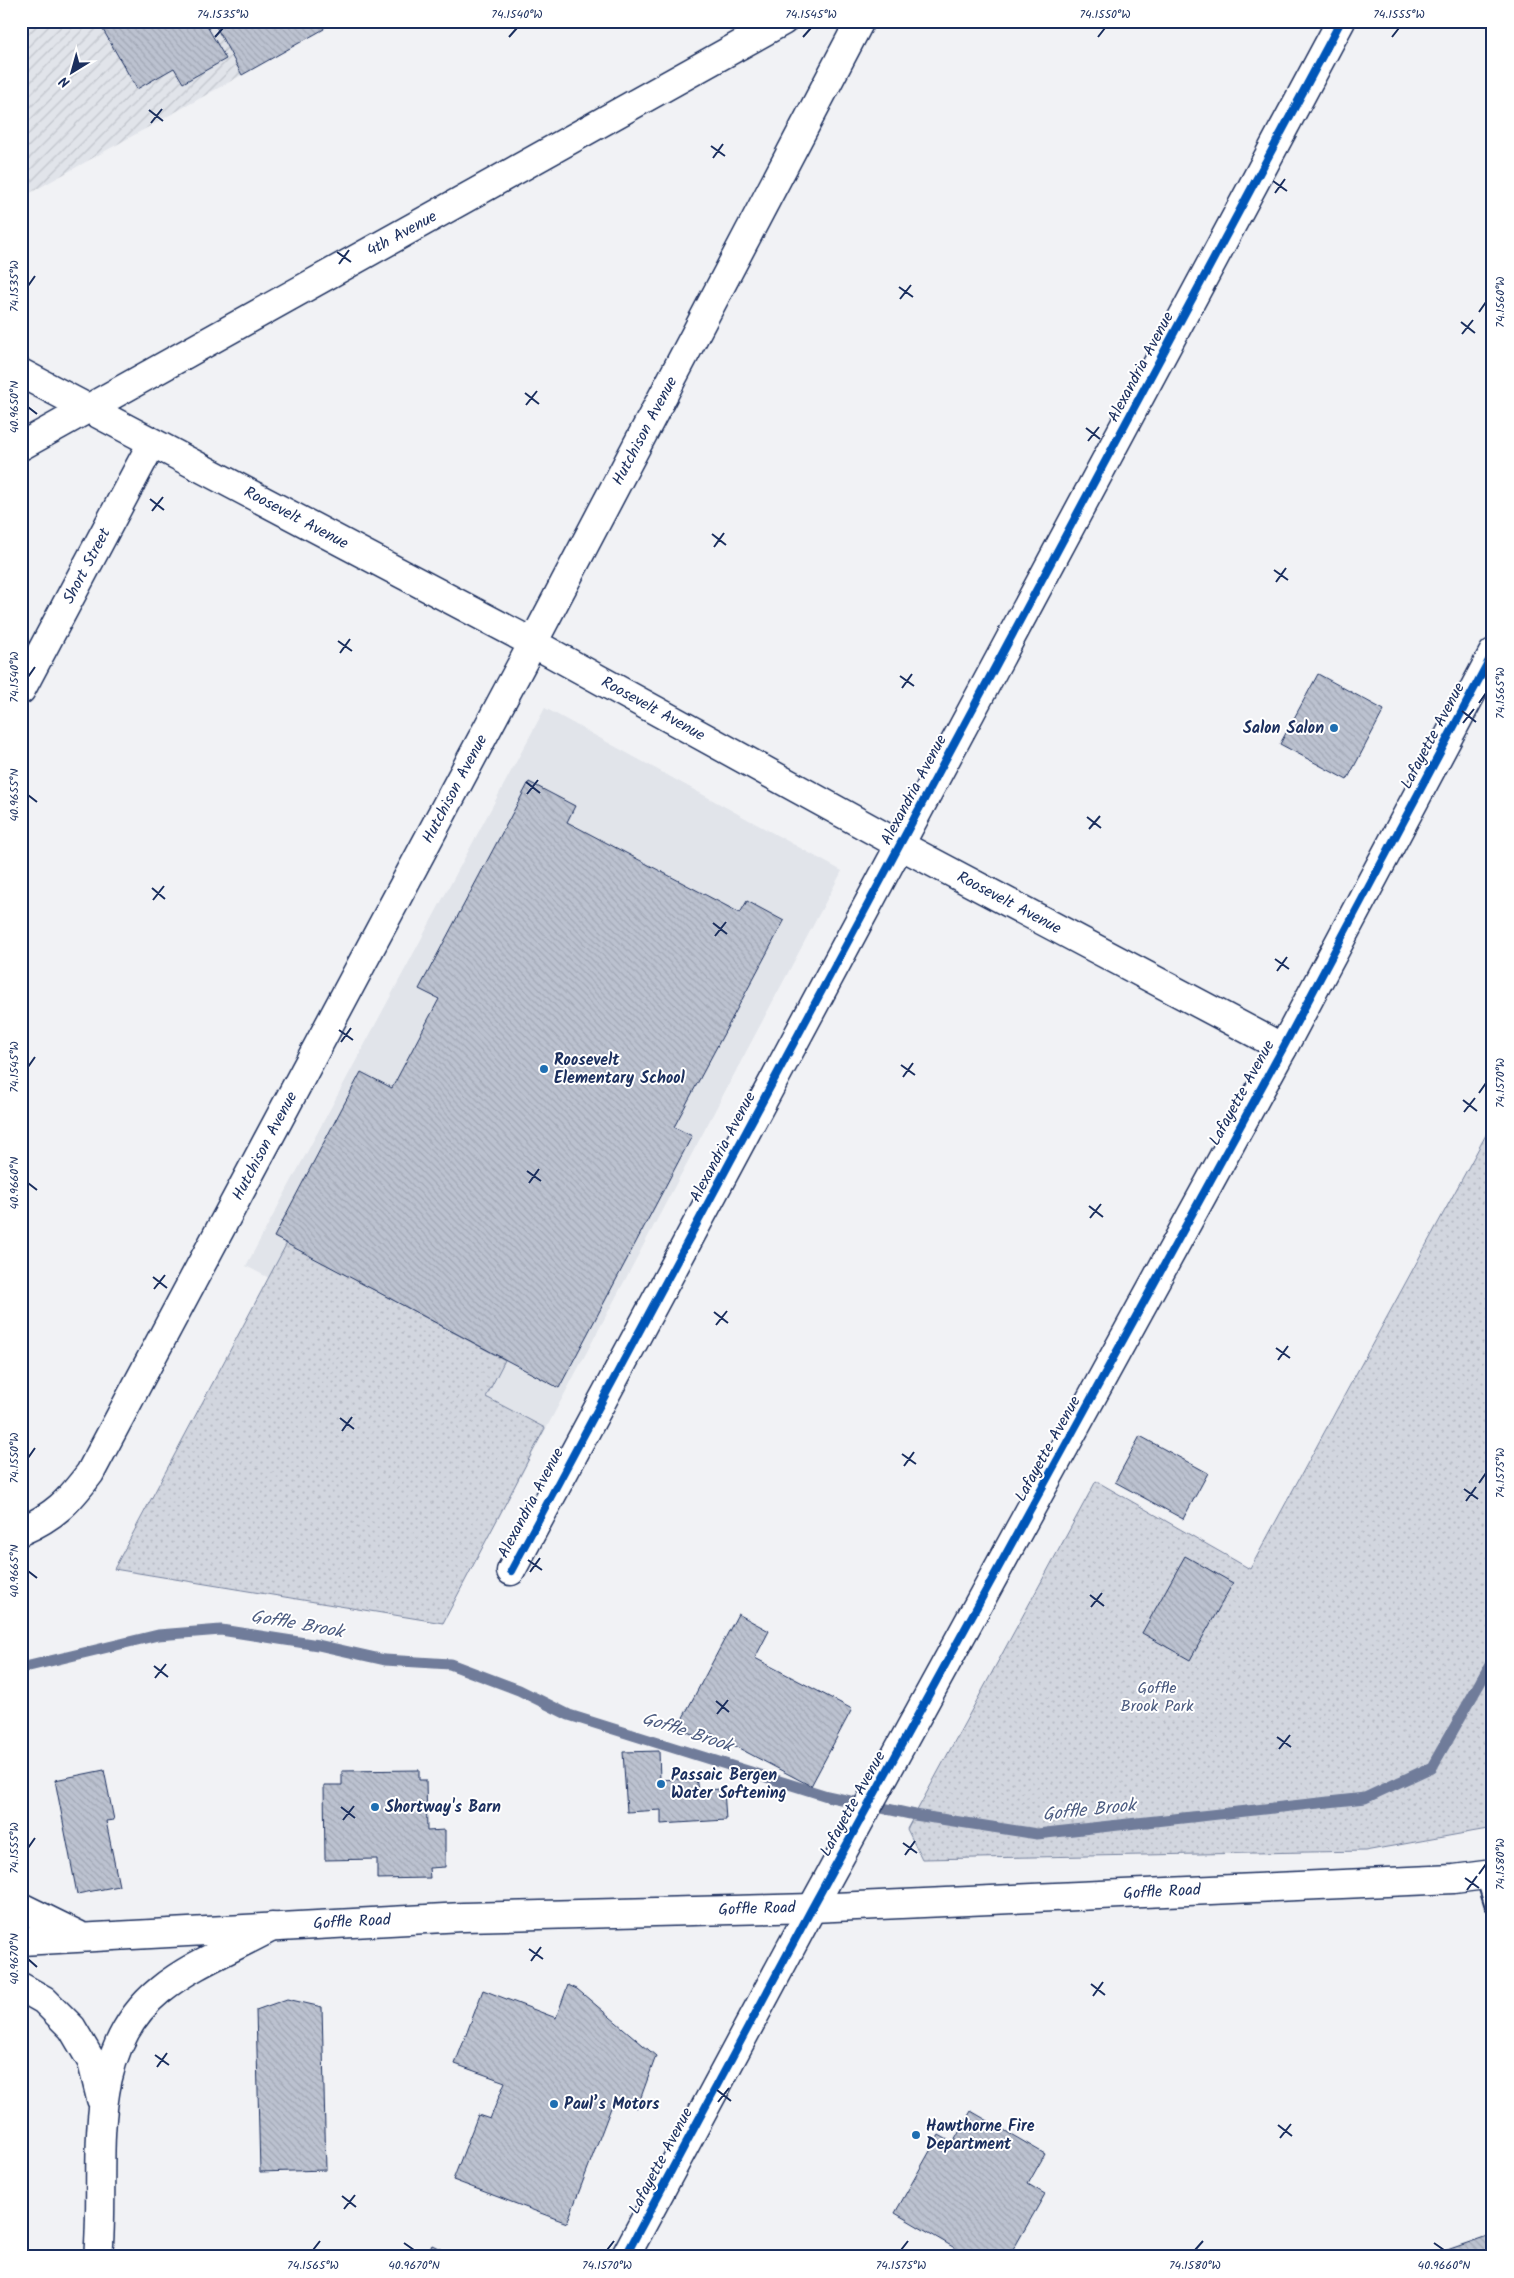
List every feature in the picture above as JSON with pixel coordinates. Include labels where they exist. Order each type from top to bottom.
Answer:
[{"type":"main road","name":"4th Avenue","points":[[21,446],[783,21]]},
{"type":"main road","name":"Hutchison Avenue","points":[[21,1531],[43,1521],[68,1501],[90,1473],[533,643],[860,21]]},
{"type":"main road","name":"Alexandria Avenue","points":[[510,1571],[1341,21]]},
{"type":"main road","name":"Roosevelt Avenue","points":[[21,373],[533,643],[900,845],[1283,1048]]},
{"type":"main road","name":"Short Street","points":[[21,690],[152,443]]},
{"type":"main road","name":"Lafayette Avenue","points":[[625,2257],[852,1834],[1283,1048],[1492,658]]},
{"type":"main road","name":"Goffle Road","points":[[21,1941],[82,1936],[473,1916],[812,1908],[1444,1880],[1489,1875]]},
{"type":"main road","points":[[21,1907],[82,1936]]},
{"type":"main road","points":[[98,2257],[102,2182],[102,2104],[109,2070],[120,2041],[137,2013],[160,1990],[195,1966],[272,1927]]},
{"type":"main road","points":[[21,1987],[44,2000],[72,2028],[92,2062],[102,2104]]},
{"type":"lane","points":[[1489,1875],[1493,1904]]},
{"type":"shaded area","points":[[21,21],[339,21],[21,198]]},
{"type":"shaded area","name":"Roosevelt Elementary School","points":[[545,708],[842,871],[443,1623],[114,1569],[269,1278],[246,1266]]},
{"type":"green space","name":"Goffle Brook Park","points":[[1493,1122],[1493,1828],[1365,1851],[922,1859],[907,1829],[1096,1481],[1250,1569]]},
{"type":"green space","points":[[287,1243],[505,1360],[486,1397],[545,1428],[443,1623],[114,1569]]},
{"type":"building","points":[[98,21],[204,21],[226,59],[183,83],[174,68],[137,89]]},
{"type":"building","points":[[213,21],[320,21],[324,29],[242,75]]},
{"type":"building","points":[[1318,674],[1384,710],[1347,780],[1280,744]]},
{"type":"building","points":[[529,782],[575,806],[567,822],[740,913],[747,901],[784,921],[674,1127],[692,1136],[559,1388],[274,1237],[361,1072],[392,1088],[439,999],[419,989]]},
{"type":"building","points":[[1140,1436],[1208,1473],[1183,1519],[1115,1482]]},
{"type":"building","points":[[1185,1556],[1233,1583],[1190,1660],[1142,1633]]},
{"type":"building","points":[[738,1614],[769,1631],[755,1658],[852,1709],[811,1786],[710,1733],[705,1741],[678,1727]]},
{"type":"building","name":"Passaic Bergen Water Softening","points":[[659,1751],[660,1780],[696,1778],[698,1790],[724,1789],[726,1820],[661,1824],[661,1810],[627,1812],[623,1752]]},
{"type":"building","points":[[104,1770],[114,1820],[106,1821],[119,1886],[77,1894],[55,1780]]},
{"type":"building","name":"Shortway's Barn","points":[[419,1770],[419,1780],[426,1780],[427,1831],[445,1830],[445,1867],[429,1868],[430,1878],[377,1879],[377,1859],[325,1860],[324,1785],[342,1785],[342,1771]]},
{"type":"building","name":"Paul’s Motors","points":[[568,1985],[577,1989],[656,2056],[637,2108],[614,2100],[567,2223],[453,2180],[478,2115],[490,2119],[505,2082],[455,2064],[483,1990],[556,2018]]},
{"type":"building","points":[[287,1999],[322,2007],[326,2170],[260,2172],[256,2010]]},
{"type":"building","points":[[971,2111],[1045,2154],[1028,2184],[1045,2194],[1009,2257],[970,2257],[895,2213],[939,2135],[953,2143]]},
{"type":"building","points":[[1493,2234],[1493,2257],[1427,2257]]},
{"type":"building","points":[[432,2245],[457,2257],[426,2257]]},
{"type":"waterway","name":"Goffle Brook","points":[[21,1668],[158,1635],[221,1630],[318,1645],[385,1660],[450,1664],[519,1690],[569,1715],[827,1796],[915,1815],[1037,1834],[1365,1798],[1432,1767],[1493,1660]]},
{"type":"cycle path","points":[[511,1571],[1341,21]]},
{"type":"cycle path","points":[[625,2257],[812,1908],[1283,1048],[1493,653]]},
{"type":"place","name":"Salon Salon","points":[[1334,728]]},
{"type":"place","name":"Roosevelt Elementary School","points":[[544,1069]]},
{"type":"place","name":"Passaic Bergen Water Softening","points":[[661,1784]]},
{"type":"place","name":"Shortway's Barn","points":[[375,1807]]},
{"type":"place","name":"Paul’s Motors","points":[[554,2104]]},
{"type":"place","name":"Hawthorne Fire Department","points":[[916,2135]]}]
